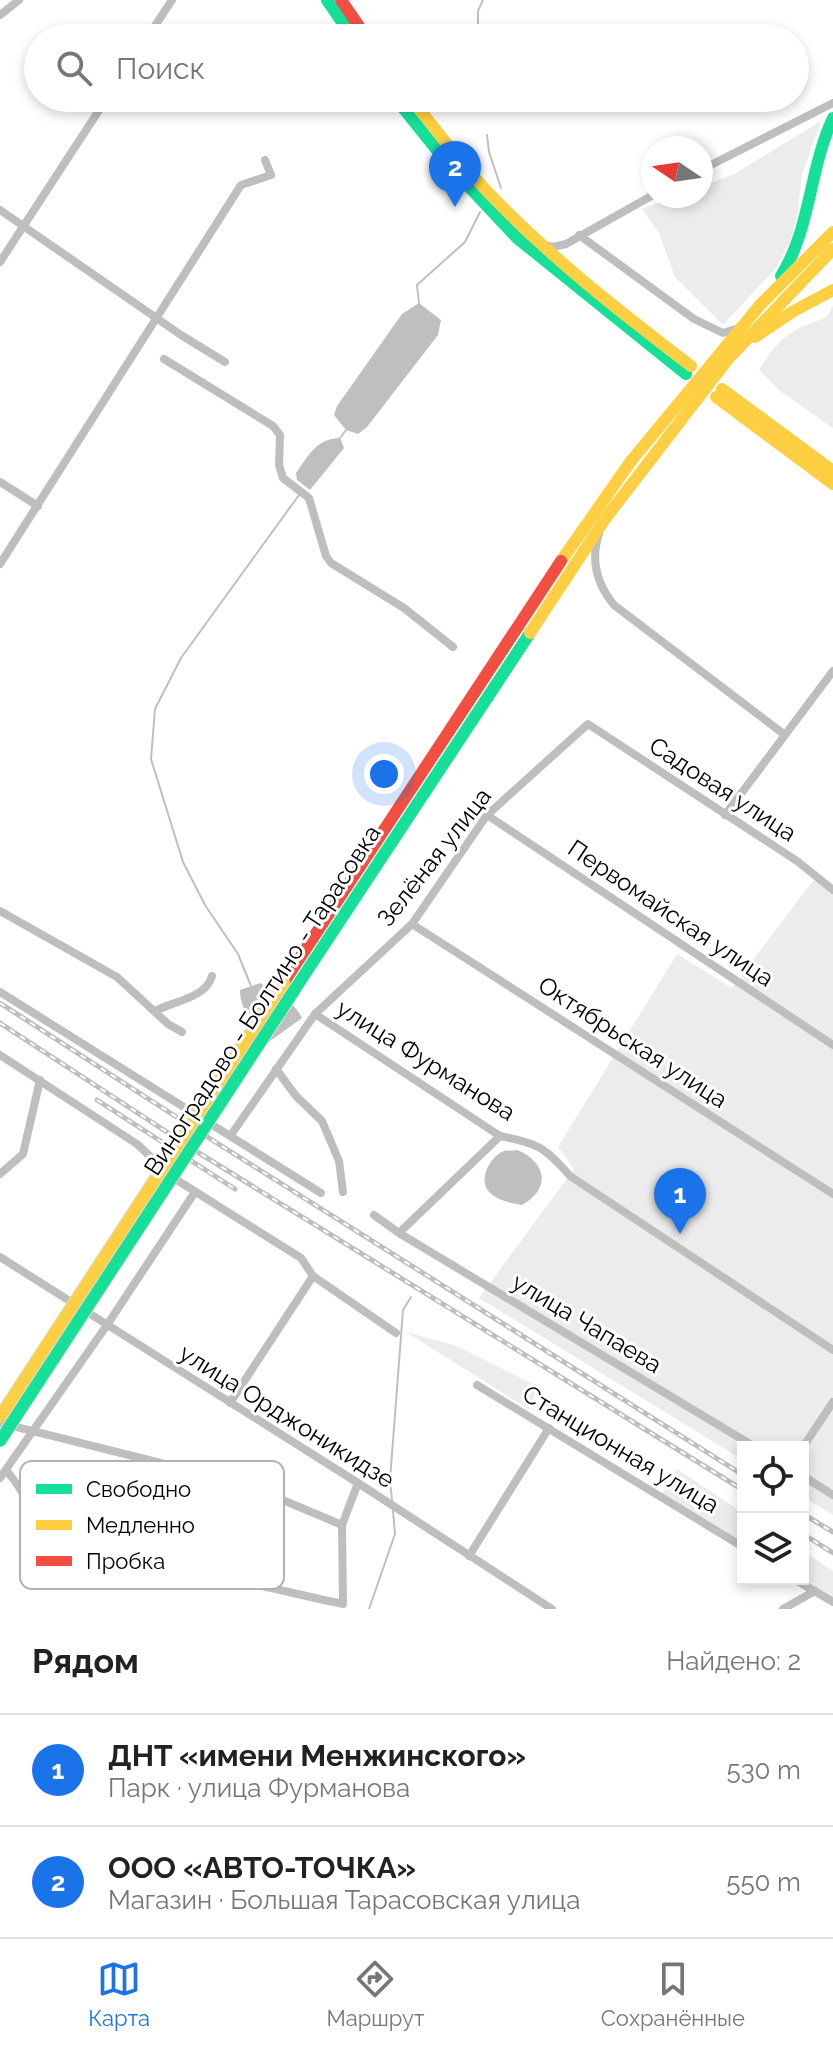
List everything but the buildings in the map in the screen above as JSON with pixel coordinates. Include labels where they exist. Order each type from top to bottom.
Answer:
[{"type":"main road","points":[[327,0],[343,24]]},
{"type":"main road","points":[[341,0],[357,24]]},
{"type":"main road","points":[[406,112],[453,170],[517,238],[688,370],[543,245],[461,162],[422,112]]},
{"type":"main road","points":[[760,305],[797,249],[821,141],[833,118]]},
{"type":"main road","name":"Виноградово - Болтино - Тарасовка","points":[[0,1441],[552,574],[631,461],[760,305],[833,232]]},
{"type":"main road","name":"Виноградово - Болтино - Тарасовка","points":[[0,1420],[605,519],[728,359],[833,249]]},
{"type":"main road","points":[[728,359],[792,312],[833,290]]},
{"type":"main road","points":[[833,471],[719,393],[833,484]]},
{"type":"street","points":[[0,15],[19,0]]},
{"type":"street","points":[[156,24],[172,0]]},
{"type":"street","points":[[713,164],[833,103]]},
{"type":"street","points":[[0,262],[98,112]]},
{"type":"street","points":[[0,564],[241,185],[271,175],[265,160]]},
{"type":"street","points":[[543,245],[558,247],[641,202]]},
{"type":"street","points":[[0,210],[225,362]]},
{"type":"street","points":[[570,267],[566,253],[575,238]]},
{"type":"street","points":[[575,238],[711,329],[723,333],[743,325]]},
{"type":"street","points":[[164,359],[273,426],[280,435],[279,465],[283,478],[309,498],[326,556],[331,563],[404,608],[453,647]]},
{"type":"street","points":[[0,482],[38,506]]},
{"type":"street","points":[[605,519],[597,540],[595,564],[604,592],[614,605],[785,735]]},
{"type":"street","points":[[725,815],[833,671]]},
{"type":"street","name":"Зелёная улица","points":[[231,1135],[315,1014],[412,924],[487,815],[588,724]]},
{"type":"street","name":"Садовая улица","points":[[588,724],[797,861],[833,890]]},
{"type":"street","name":"Первомайская улица","points":[[487,815],[833,1045]]},
{"type":"street","points":[[0,911],[117,977],[182,1032]]},
{"type":"street","name":"Октябрьская улица","points":[[412,924],[833,1194]]},
{"type":"street","points":[[155,1011],[196,995],[210,985],[212,976]]},
{"type":"street","points":[[0,992],[321,1193]]},
{"type":"street","name":"улица Фурманова","points":[[315,1014],[500,1136],[527,1141],[549,1151],[570,1176],[833,1350]]},
{"type":"street","points":[[0,1055],[137,1144],[172,1177],[301,1258],[313,1276],[396,1333]]},
{"type":"street","points":[[276,1069],[296,1096],[322,1121],[339,1161],[343,1192]]},
{"type":"street","points":[[0,1174],[23,1154],[40,1080]]},
{"type":"street","points":[[399,1233],[500,1136]]},
{"type":"street","points":[[0,1478],[195,1192]]},
{"type":"street","name":"улица Чапаева","points":[[374,1215],[745,1441]]},
{"type":"street","name":"улица Орджоникидзе","points":[[0,1257],[552,1609]]},
{"type":"street","points":[[230,1403],[313,1276]]},
{"type":"street","name":"Станционная улица","points":[[477,1385],[737,1543]]},
{"type":"street","points":[[807,1441],[833,1402]]},
{"type":"street","points":[[0,1420],[153,1461]]},
{"type":"street","points":[[469,1556],[549,1428]]},
{"type":"street","points":[[6,1470],[20,1486]]},
{"type":"street","points":[[809,1480],[833,1495]]},
{"type":"street","points":[[272,1589],[343,1604],[342,1525],[358,1483]]},
{"type":"street","points":[[284,1500],[342,1525]]},
{"type":"street","points":[[804,1585],[833,1602]]},
{"type":"street","points":[[783,1609],[815,1591]]},
{"type":"shaded area","points":[[821,121],[802,174],[798,211],[790,242],[776,268],[723,325],[675,277],[659,233],[642,209],[713,208],[713,182],[734,174]]},
{"type":"shaded area","points":[[419,303],[441,320],[438,335],[367,427],[358,434],[346,430],[334,415],[337,406],[402,314]]},
{"type":"shaded area","points":[[833,306],[833,428],[780,391],[759,370],[780,342],[803,326],[827,317]]},
{"type":"shaded area","points":[[340,438],[344,448],[310,490],[297,480],[296,473],[314,449],[325,441]]},
{"type":"shaded area","points":[[815,878],[833,893],[833,1515],[809,1501],[809,1441],[737,1441],[737,1456],[479,1298],[574,1169],[558,1147],[677,954],[732,988]]},
{"type":"shaded area","points":[[260,983],[290,1002],[302,1018],[266,1044],[249,1019],[240,990]]},
{"type":"shaded area","points":[[517,1150],[535,1161],[542,1176],[538,1191],[522,1205],[498,1198],[490,1193],[485,1184],[488,1167],[495,1157],[504,1151]]},
{"type":"shaded area","points":[[406,1332],[457,1346],[537,1386],[530,1410]]},
{"type":"shaded area","points":[[677,1469],[737,1509],[737,1541],[661,1496]]},
{"type":"shaded area","points":[[809,1555],[833,1571],[833,1598],[809,1584]]},
{"type":"waterway","points":[[478,24],[478,11],[483,0]]},
{"type":"waterway","points":[[487,135],[489,152],[501,188]]},
{"type":"waterway","points":[[419,303],[417,285],[465,242],[480,212]]},
{"type":"waterway","points":[[340,438],[346,430]]},
{"type":"waterway","points":[[251,986],[238,954],[205,905],[183,862],[151,759],[155,709],[181,658],[299,495]]},
{"type":"waterway","points":[[392,1500],[390,1480],[403,1310],[411,1297]]},
{"type":"waterway","points":[[369,1609],[395,1534],[393,1511]]},
{"type":"railway","points":[[0,1003],[737,1471]]},
{"type":"railway","points":[[0,1023],[199,1153],[737,1486]]},
{"type":"railway","points":[[97,1100],[235,1189]]},
{"type":"railway","points":[[809,1518],[833,1532]]},
{"type":"railway","points":[[809,1538],[833,1553]]},
{"type":"traffic: fast","points":[[327,0],[343,24]]},
{"type":"traffic: fast","points":[[406,112],[453,170],[517,238],[686,374]]},
{"type":"traffic: fast","points":[[781,276],[798,238],[819,157],[833,118]]},
{"type":"traffic: fast","points":[[295,989],[530,633]]},
{"type":"traffic: fast","points":[[0,1441],[295,989]]},
{"type":"traffic: slow","points":[[422,112],[465,167],[533,237],[584,282],[691,366]]},
{"type":"traffic: slow","points":[[561,561],[631,461],[760,305],[833,232]]},
{"type":"traffic: slow","points":[[530,633],[605,519],[728,359],[833,249]]},
{"type":"traffic: slow","points":[[755,337],[833,290]]},
{"type":"traffic: slow","points":[[722,389],[833,471]]},
{"type":"traffic: slow","points":[[716,397],[833,484]]},
{"type":"traffic: slow","points":[[0,1417],[284,982]]},
{"type":"traffic: jam","points":[[341,0],[357,24]]},
{"type":"traffic: jam","points":[[284,982],[561,561]]},
{"type":"place","name":"ООО «АВТО-ТОЧКА»","points":[[455,207]]},
{"type":"place","name":"ДНТ «имени Менжинского»","points":[[680,1234]]}]
